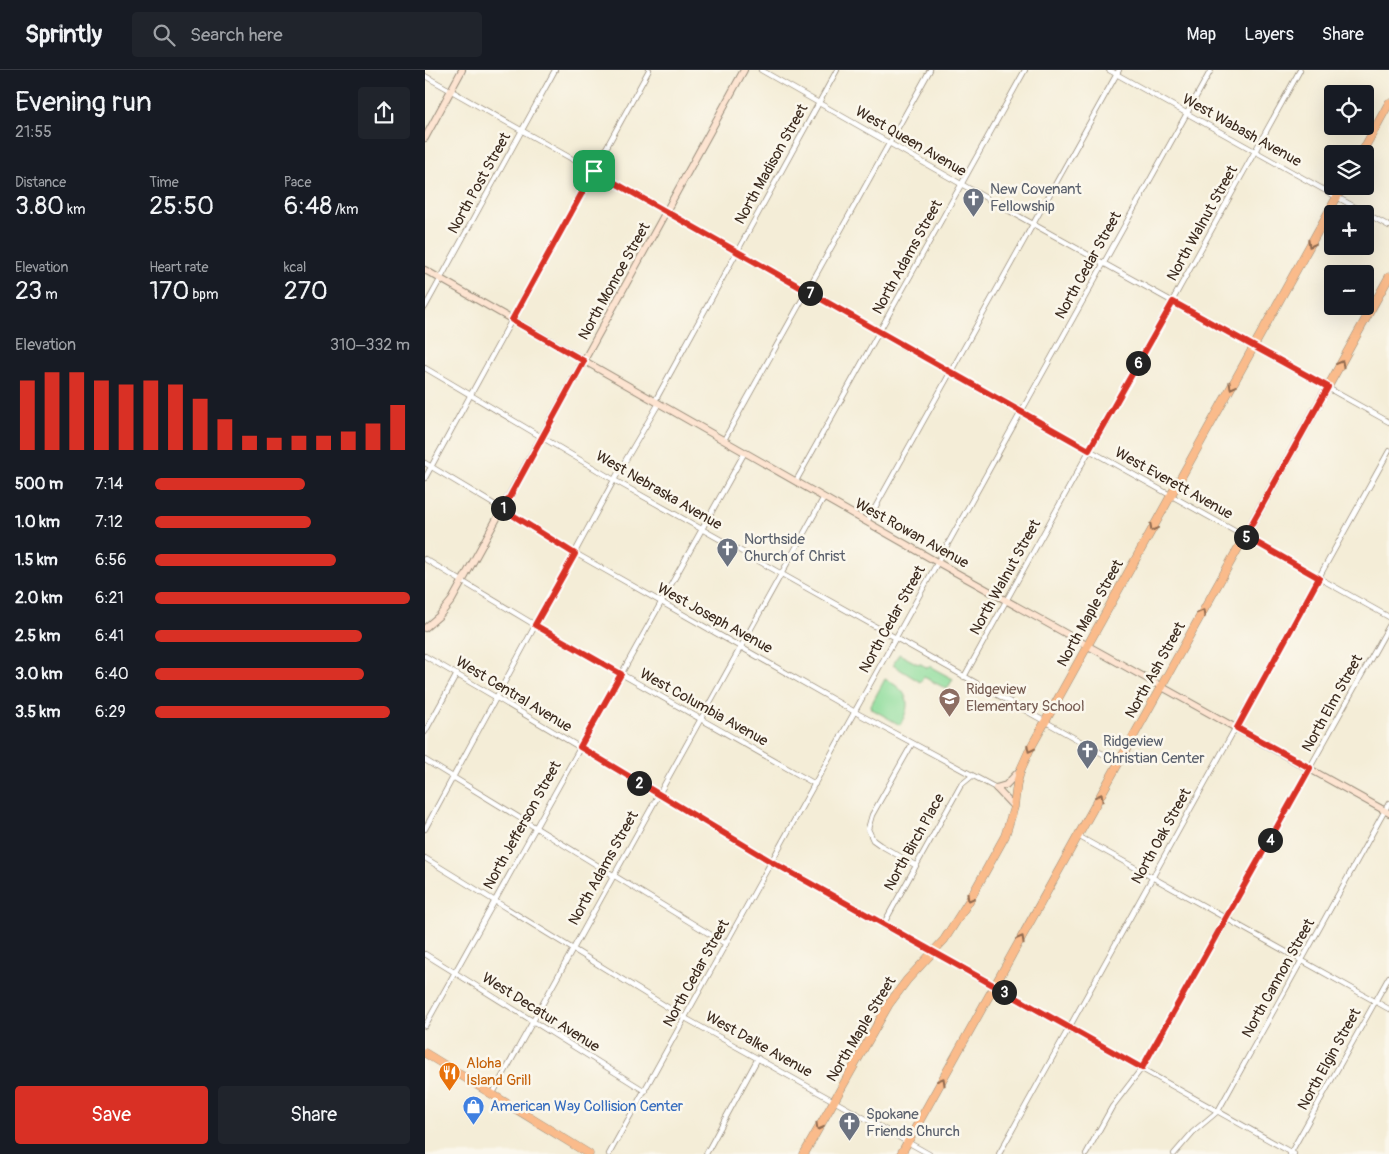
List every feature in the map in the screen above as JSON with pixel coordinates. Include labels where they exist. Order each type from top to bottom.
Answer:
[{"type":"main road","points":[[1366,145],[1389,103]]},
{"type":"main road","name":"North Maple Street","points":[[804,1154],[897,991],[953,929],[1001,844],[1014,807],[1021,769],[1045,722],[1337,197]]},
{"type":"main road","name":"North Ash Street","points":[[901,1154],[1389,277]]},
{"type":"main road","points":[[425,1053],[589,1154]]},
{"type":"street","points":[[425,138],[462,70]]},
{"type":"street","name":"North Post Street","points":[[425,307],[555,70]]},
{"type":"street","points":[[425,478],[649,70]]},
{"type":"street","name":"North Monroe Street","points":[[425,628],[439,616],[452,600],[744,70]]},
{"type":"street","name":"West Queen Avenue","points":[[761,70],[961,184],[1389,422]]},
{"type":"street","name":"North Madison Street","points":[[425,829],[837,70]]},
{"type":"street","points":[[724,440],[930,70]]},
{"type":"street","name":"North Adams Street","points":[[796,481],[1025,70]]},
{"type":"street","name":"West Wabash Avenue","points":[[1109,70],[1118,72],[1187,114],[1389,226]]},
{"type":"street","name":"North Cedar Street","points":[[609,1154],[1211,70]]},
{"type":"street","name":"North Walnut Street","points":[[964,677],[1300,70]]},
{"type":"street","points":[[867,522],[1118,72]]},
{"type":"street","name":"West Everett Avenue","points":[[425,76],[951,373],[1389,617]]},
{"type":"street","name":"West Rowan Avenue","points":[[425,270],[937,562],[1387,812]]},
{"type":"street","name":"West Nebraska Avenue","points":[[425,368],[701,529],[1119,763]]},
{"type":"street","name":"North Oak Street","points":[[999,1154],[1389,451]]},
{"type":"street","name":"North Jefferson Street","points":[[425,1026],[745,452]]},
{"type":"street","name":"West Joseph Avenue","points":[[425,463],[575,554],[912,744],[996,788]]},
{"type":"street","name":"North Adams Street","points":[[493,1095],[825,497]]},
{"type":"street","name":"West Columbia Avenue","points":[[425,559],[535,625],[815,784]]},
{"type":"street","name":"North Elm Street","points":[[1085,1154],[1112,1107],[1142,1068],[1389,626]]},
{"type":"street","name":"West Central Avenue","points":[[425,656],[772,862],[1142,1068],[1292,1154]]},
{"type":"street","points":[[425,732],[457,674]]},
{"type":"street","points":[[912,744],[873,814],[869,829],[873,840],[915,865]]},
{"type":"street","points":[[425,760],[726,944]]},
{"type":"street","points":[[1014,807],[996,788],[1006,785],[1021,769]]},
{"type":"street","name":"North Birch Place","points":[[883,925],[961,785],[972,776]]},
{"type":"street","name":"North Cannon Street","points":[[1174,1154],[1193,1132],[1218,1111],[1387,812],[1389,803]]},
{"type":"street","points":[[1078,836],[1153,876],[1389,1009]]},
{"type":"street","name":"West Dalke Avenue","points":[[425,858],[685,1018],[929,1154]]},
{"type":"street","name":"West Decatur Avenue","points":[[425,954],[645,1090]]},
{"type":"street","name":"North Elgin Street","points":[[1292,1154],[1389,977]]},
{"type":"street","points":[[706,1154],[758,1058]]},
{"type":"green space","points":[[899,654],[928,668],[929,666],[953,679],[947,689],[924,677],[920,682],[893,665]]},
{"type":"green space","points":[[885,679],[899,688],[906,698],[906,710],[900,725],[872,709],[871,705]]},
{"type":"place","name":"New Covenant Fellowship","points":[[974,217]]},
{"type":"place","name":"Northside Church of Christ","points":[[728,567]]},
{"type":"place","name":"Ridgeview Elementary School","points":[[950,717]]},
{"type":"place","name":"Ridgeview Christian Center","points":[[1087,769]]},
{"type":"place","name":"Aloha Island Grill","points":[[450,1091]]},
{"type":"place","name":"American Way Collision Center","points":[[474,1125]]},
{"type":"place","name":"Spokane Friends Church","points":[[850,1142]]},
{"type":"route","points":[[594,171],[1089,450],[1173,302],[1328,387],[1245,536],[1319,578],[1237,728],[1310,768],[1142,1068],[772,862],[580,747],[621,674],[535,625],[575,554],[503,509],[584,361],[512,320],[594,171]]}]
